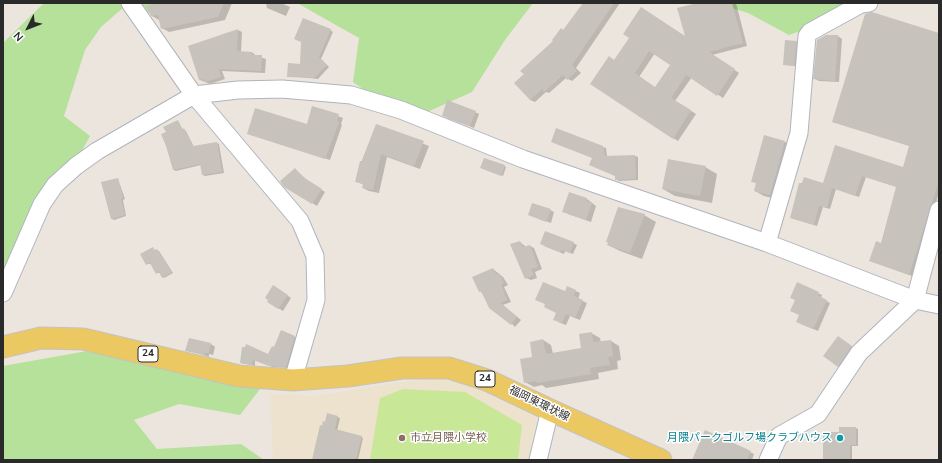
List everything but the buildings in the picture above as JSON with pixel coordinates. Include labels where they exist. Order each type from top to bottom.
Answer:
[{"type":"main road","name":"24","points":[[3,347],[41,338],[83,338],[239,376],[292,380]]},
{"type":"main road","name":"福岡東環状線","points":[[292,380],[348,376],[402,368],[449,368],[487,380],[661,460]]},
{"type":"street","points":[[130,3],[194,95],[300,221],[315,256],[316,300],[292,380]]},
{"type":"street","points":[[767,243],[799,133],[807,36],[810,32],[861,4],[869,3]]},
{"type":"street","points":[[3,293],[42,204],[54,185],[76,166],[97,151],[194,95],[238,90],[282,89],[351,95],[401,110],[523,159],[767,243],[915,300],[939,305]]},
{"type":"street","points":[[768,460],[779,436],[818,414],[859,353],[915,300],[939,210]]},
{"type":"street","points":[[538,460],[550,410]]},
{"type":"shaded area","name":"市立月隈小学校","points":[[438,379],[476,385],[537,416],[529,460],[273,460],[270,394],[315,396],[401,382]]},
{"type":"green space","points":[[44,3],[157,3],[154,14],[125,6],[101,27],[85,50],[64,116],[90,136],[3,295],[3,43]]},
{"type":"green space","points":[[297,3],[533,3],[505,40],[472,92],[407,121],[353,82],[359,38]]},
{"type":"green space","points":[[716,3],[842,3],[823,23],[789,35],[748,13]]},
{"type":"green space","points":[[104,348],[260,389],[240,415],[179,404],[134,420],[157,449],[241,444],[264,460],[3,460],[3,366]]},
{"type":"green space","points":[[403,389],[465,392],[522,425],[518,460],[370,460],[380,398]]},
{"type":"place","name":"市立月隈小学校","points":[[402,438]]},
{"type":"place","name":"月隈パークゴルフ場クラブハウス","points":[[840,438]]}]
